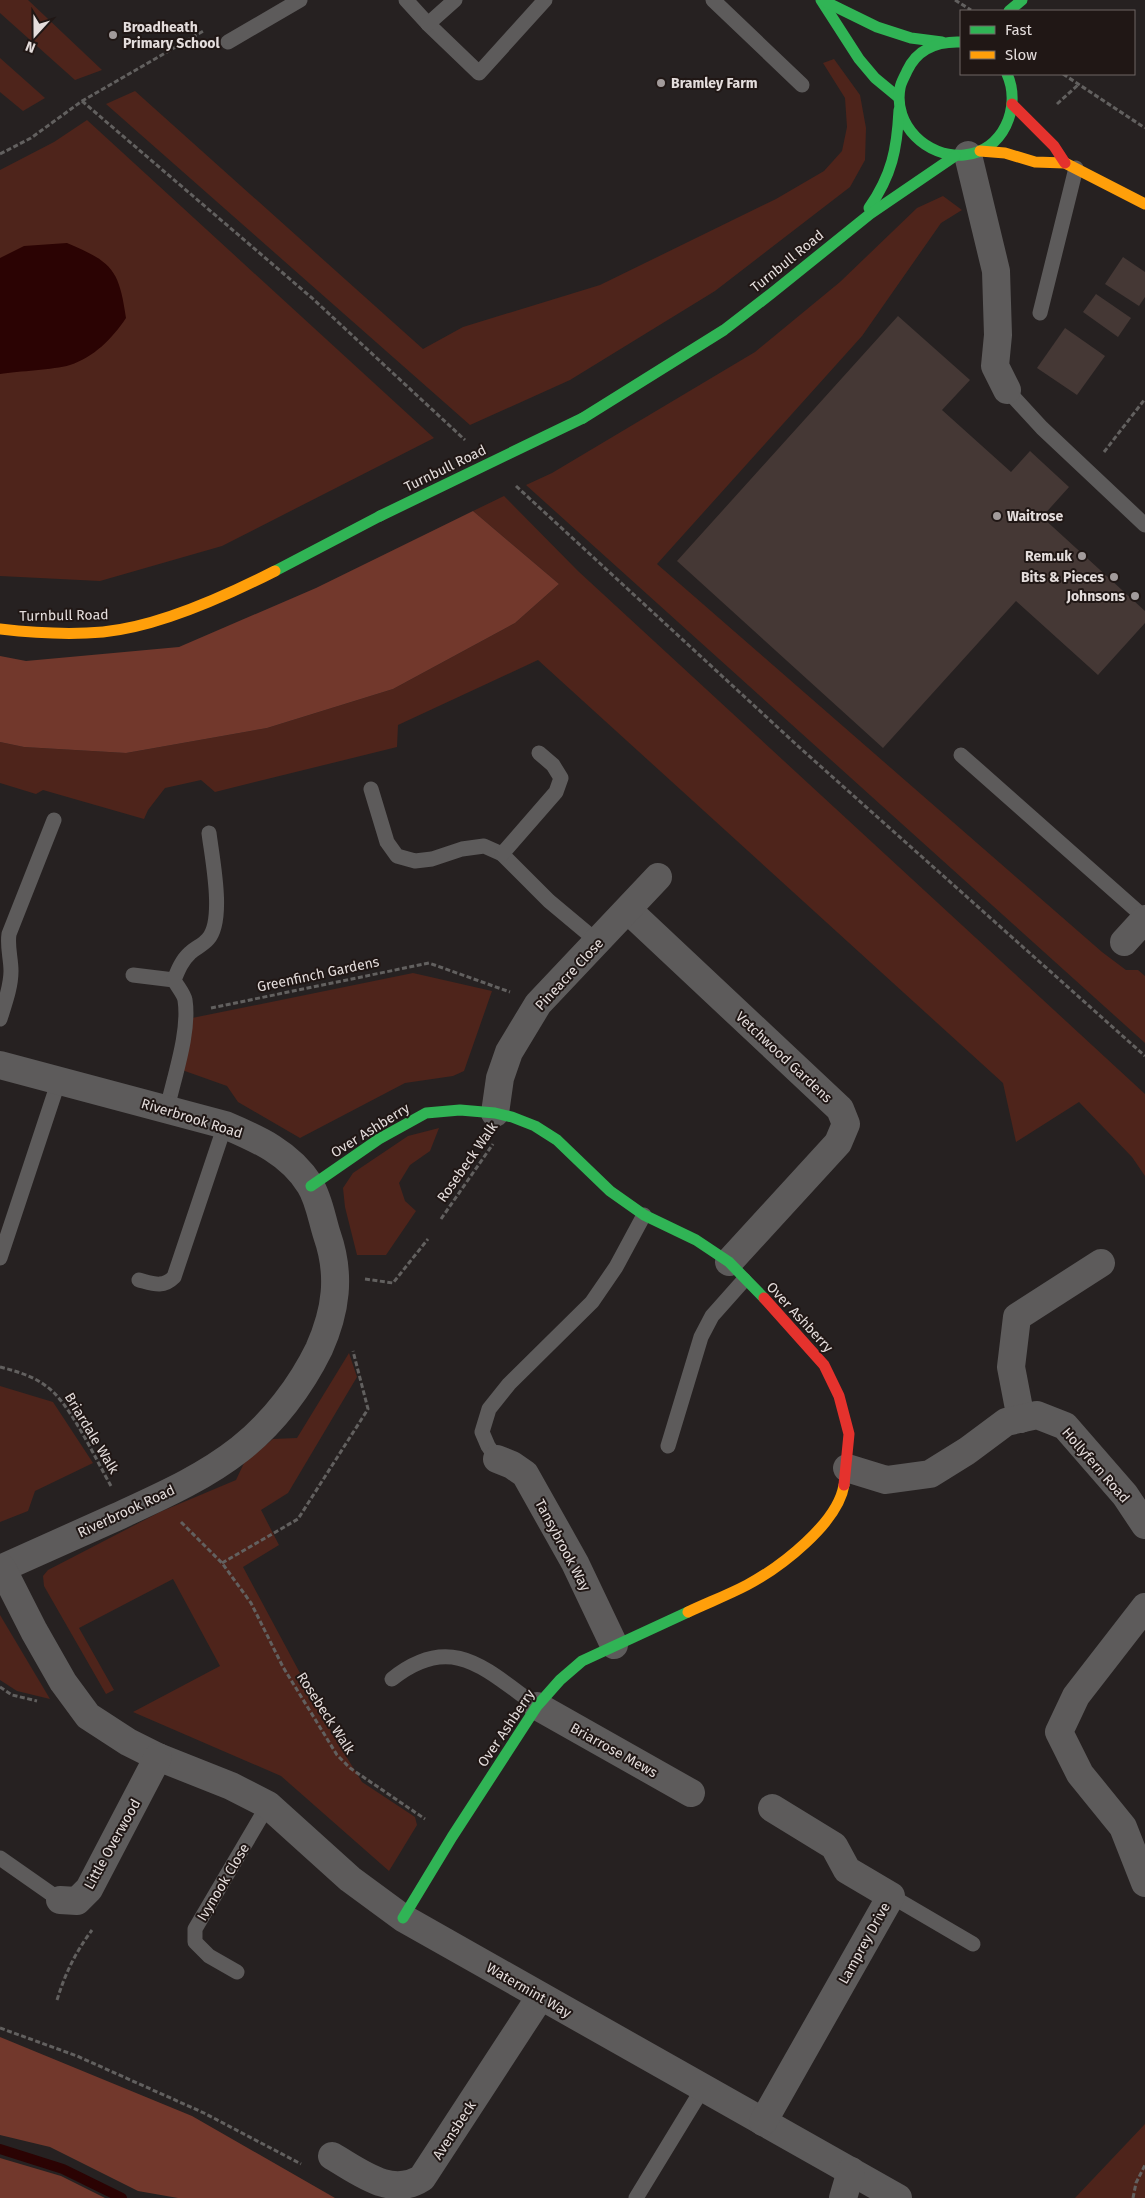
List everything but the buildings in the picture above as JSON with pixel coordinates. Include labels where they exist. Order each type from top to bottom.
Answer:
[{"type":"street","points":[[822,0],[877,27],[911,38],[954,40]]},
{"type":"street","points":[[822,0],[865,65],[898,102],[904,124],[914,139],[928,149],[968,154],[1005,153],[1035,162],[1071,166],[1145,204]]},
{"type":"street","points":[[1010,10],[1022,0]]},
{"type":"street","name":"Turnbull Road","points":[[858,223],[879,196],[892,171],[898,143],[900,84],[904,73],[916,56],[932,46],[954,40]]},
{"type":"street","points":[[1007,75],[1012,87]]},
{"type":"street","points":[[1012,87],[1014,75]]},
{"type":"street","name":"Turnbull Road","points":[[0,629],[30,633],[104,632],[164,619],[247,585],[380,516],[583,418],[680,360],[728,326],[792,278],[858,223],[898,194],[996,140],[1006,127],[1012,104],[1012,87]]},
{"type":"street","points":[[1012,104],[1071,166]]},
{"type":"street","points":[[968,154],[996,271],[998,335],[995,366],[1007,390]]},
{"type":"street","name":"Pineacre Close","points":[[503,1115],[500,1078],[509,1052],[538,1004],[658,877]]},
{"type":"street","name":"Vetchwood Gardens","points":[[628,910],[840,1109],[846,1124],[838,1143],[736,1271]]},
{"type":"street","points":[[1124,942],[1145,918]]},
{"type":"street","name":"Riverbrook Road","points":[[0,1065],[225,1125],[277,1150],[293,1164],[311,1186],[330,1243],[337,1276],[335,1302],[328,1330],[309,1370],[279,1412],[241,1449],[158,1498],[1,1569]]},
{"type":"street","name":"Over Ashberry","points":[[311,1186],[380,1139],[426,1113],[460,1110],[503,1115],[535,1126],[556,1140],[610,1191],[644,1215],[696,1240],[736,1271],[789,1324],[824,1366],[839,1396],[848,1434],[847,1468],[843,1492],[835,1510],[818,1530],[788,1556],[749,1584],[582,1660],[560,1680],[537,1706],[403,1918]]},
{"type":"street","points":[[1021,1419],[1011,1367],[1017,1317],[1101,1262]]},
{"type":"street","name":"Hollyfern Road","points":[[847,1468],[886,1480],[930,1474],[1006,1422],[1037,1416],[1065,1426],[1125,1495],[1145,1525]]},
{"type":"street","name":"Tansybrook Way","points":[[497,1459],[512,1465],[525,1474],[575,1563],[614,1644]]},
{"type":"street","points":[[1,1569],[63,1682],[84,1712],[128,1742],[166,1761]]},
{"type":"street","points":[[1145,1607],[1076,1696],[1059,1732],[1080,1774],[1123,1827],[1145,1884]]},
{"type":"street","name":"Briarrose Mews","points":[[537,1706],[691,1793]]},
{"type":"street","name":"Watermint Way","points":[[166,1761],[231,1786],[268,1805],[350,1879],[403,1918],[898,2198]]},
{"type":"street","name":"Little Overwood","points":[[60,1900],[77,1901],[89,1889],[166,1761]]},
{"type":"street","name":"Lamprey Drive","points":[[763,2122],[891,1896],[846,1870],[834,1846],[772,1808]]},
{"type":"street","name":"Avensbeck","points":[[321,2162],[382,2185],[399,2188],[412,2186],[422,2178],[540,1997]]},
{"type":"street","points":[[843,2198],[851,2171]]},
{"type":"lane","points":[[228,42],[300,0]]},
{"type":"lane","points":[[406,0],[478,73],[546,0]]},
{"type":"lane","points":[[428,24],[456,0]]},
{"type":"lane","points":[[713,0],[802,84]]},
{"type":"lane","points":[[1040,313],[1071,166]]},
{"type":"lane","points":[[1007,390],[1042,428],[1145,525]]},
{"type":"lane","points":[[502,854],[556,792],[560,778],[553,765],[539,753]]},
{"type":"lane","points":[[962,755],[1145,918]]},
{"type":"lane","points":[[371,789],[387,842],[397,856],[415,861],[432,859],[462,849],[484,846],[502,854],[549,901],[598,942]]},
{"type":"lane","points":[[0,1018],[9,990],[11,973],[4,945],[54,820]]},
{"type":"lane","points":[[167,1109],[186,1015],[185,997],[174,980],[179,967],[188,954],[209,939],[215,924],[217,904],[209,833]]},
{"type":"lane","points":[[133,975],[174,980]]},
{"type":"lane","points":[[0,1258],[60,1080]]},
{"type":"lane","points":[[139,1280],[157,1285],[167,1284],[174,1277],[225,1125]]},
{"type":"lane","points":[[497,1459],[488,1446],[482,1432],[489,1409],[509,1384],[592,1302],[616,1267],[644,1215]]},
{"type":"lane","points":[[668,1446],[701,1337],[736,1271]]},
{"type":"lane","points":[[392,1679],[408,1666],[432,1658],[457,1656],[484,1668],[537,1706]]},
{"type":"lane","name":"Ivynook Close","points":[[237,1972],[209,1956],[195,1942],[195,1929],[268,1805]]},
{"type":"lane","name":"Little Overwood","points":[[0,1858],[60,1900]]},
{"type":"lane","points":[[891,1896],[973,1944]]},
{"type":"lane","points":[[636,2198],[703,2088]]},
{"type":"path","points":[[955,0],[970,10]]},
{"type":"path","points":[[0,154],[31,138],[82,101],[214,25]]},
{"type":"path","points":[[1065,75],[1145,128]]},
{"type":"path","points":[[82,101],[312,298],[472,446]]},
{"type":"path","points":[[1088,472],[1145,399]]},
{"type":"path","points":[[516,486],[799,747],[1145,1056]]},
{"type":"path","name":"Greenfinch Gardens","points":[[203,1010],[429,963],[503,989],[538,1004]]},
{"type":"path","name":"Rosebeck Walk","points":[[441,1219],[503,1115]]},
{"type":"path","points":[[337,1276],[393,1283],[428,1239]]},
{"type":"path","points":[[222,1563],[298,1519],[368,1409],[352,1350],[328,1330]]},
{"type":"path","name":"Briardale Walk","points":[[0,1367],[19,1372],[46,1386],[62,1402],[126,1512]]},
{"type":"path","name":"Rosebeck Walk","points":[[158,1498],[222,1563],[251,1603],[283,1667],[337,1755],[350,1768],[452,1838]]},
{"type":"path","points":[[0,2028],[77,2056],[204,2113],[321,2162]]},
{"type":"path","points":[[1133,2198],[1136,2183],[1145,2165]]},
{"type":"shaded area","points":[[0,0],[28,0],[102,70],[75,80],[0,13]]},
{"type":"shaded area","points":[[0,58],[45,98],[23,111],[0,92]]},
{"type":"shaded area","points":[[834,59],[860,95],[866,128],[865,160],[850,187],[715,291],[570,380],[470,425],[106,104],[135,91],[423,349],[463,327],[600,285],[776,199],[824,171],[842,151],[847,127],[845,98],[823,63]]},
{"type":"shaded area","points":[[87,120],[434,438],[222,546],[100,581],[0,576],[0,170],[54,142]]},
{"type":"shaded area","points":[[943,196],[962,210],[941,223],[862,336],[657,564],[1102,952],[1126,970],[1138,970],[1145,976],[1145,1043],[526,485],[552,473],[755,352],[840,282],[917,208]]},
{"type":"shaded area","points":[[67,243],[94,256],[111,269],[120,288],[126,318],[102,346],[79,362],[55,368],[0,374],[0,258],[24,246]]},
{"type":"shaded area","points":[[504,496],[578,571],[1145,1094],[1145,1176],[1132,1157],[1079,1102],[1016,1142],[1003,1083],[538,660],[398,725],[397,747],[215,792],[201,780],[165,788],[148,810],[144,819],[43,790],[36,794],[0,783],[0,742],[24,747],[126,753],[267,728],[393,689],[515,623],[559,584],[473,511]]},
{"type":"shaded area","points":[[473,511],[559,584],[515,623],[393,689],[267,728],[126,753],[24,747],[0,742],[0,656],[26,661],[179,647],[316,588]]},
{"type":"shaded area","points":[[413,973],[492,991],[464,1071],[453,1076],[405,1083],[300,1138],[238,1102],[227,1086],[182,1070],[192,1018]]},
{"type":"shaded area","points":[[439,1128],[430,1151],[410,1165],[399,1183],[405,1201],[416,1211],[386,1255],[357,1255],[345,1207],[343,1188],[353,1173],[408,1136]]},
{"type":"shaded area","points":[[349,1353],[357,1377],[288,1493],[261,1510],[279,1545],[243,1567],[336,1740],[362,1782],[415,1817],[417,1825],[389,1871],[281,1776],[133,1712],[220,1666],[173,1579],[79,1628],[114,1690],[106,1694],[44,1586],[43,1576],[48,1570],[160,1512],[236,1480],[244,1463],[273,1439],[297,1438]]},
{"type":"shaded area","points":[[0,1386],[53,1402],[93,1463],[35,1491],[28,1511],[0,1522]]},
{"type":"shaded area","points":[[0,1615],[50,1699],[17,1691],[0,1680]]},
{"type":"shaded area","points":[[0,2037],[192,2116],[335,2198],[178,2198],[138,2191],[50,2147],[0,2135]]},
{"type":"shaded area","points":[[1145,2124],[1145,2198],[1075,2198]]},
{"type":"shaded area","points":[[0,2158],[61,2176],[105,2198],[0,2198]]},
{"type":"waterway","points":[[0,2149],[63,2169],[122,2198]]},
{"type":"traffic: fast","points":[[821,0],[859,59],[875,78],[898,97]]},
{"type":"traffic: fast","points":[[822,0],[877,27],[911,38],[942,42]]},
{"type":"traffic: fast","points":[[1010,10],[1022,0]]},
{"type":"traffic: fast","points":[[960,42],[936,45],[922,52],[911,63],[901,84],[899,102],[902,115],[907,126],[926,145],[937,151],[964,155],[978,152],[989,146],[999,137],[1006,126],[1010,113],[1012,100],[1007,75]]},
{"type":"traffic: fast","points":[[869,208],[883,184],[892,161],[897,137],[899,110]]},
{"type":"traffic: fast","points":[[583,418],[724,330],[870,214],[955,156]]},
{"type":"traffic: fast","points":[[380,516],[583,418]]},
{"type":"traffic: fast","points":[[275,571],[380,516]]},
{"type":"traffic: fast","points":[[311,1186],[379,1139],[426,1113],[460,1110],[495,1113],[512,1117],[535,1126],[557,1140],[610,1191],[644,1215],[696,1240],[729,1262],[764,1298]]},
{"type":"traffic: fast","points":[[403,1918],[452,1837],[537,1706],[560,1680],[582,1661],[688,1612]]},
{"type":"traffic: slow","points":[[980,151],[1005,153],[1035,162],[1065,163],[1145,204]]},
{"type":"traffic: slow","points":[[0,629],[64,633],[90,633],[124,629],[146,624],[191,609],[275,571]]},
{"type":"traffic: slow","points":[[688,1612],[747,1585],[791,1555],[820,1529],[840,1499],[844,1485]]},
{"type":"traffic: jam","points":[[1012,104],[1054,146],[1065,163]]},
{"type":"traffic: jam","points":[[764,1298],[824,1365],[839,1396],[849,1434],[844,1485]]},
{"type":"place","name":"Broadheath Primary School","points":[[113,35]]},
{"type":"place","name":"Bramley Farm","points":[[661,83]]},
{"type":"place","name":"Waitrose","points":[[997,516]]},
{"type":"place","name":"Rem.uk","points":[[1082,556]]},
{"type":"place","name":"Bits & Pieces","points":[[1114,577]]},
{"type":"place","name":"Johnsons","points":[[1135,596]]}]
